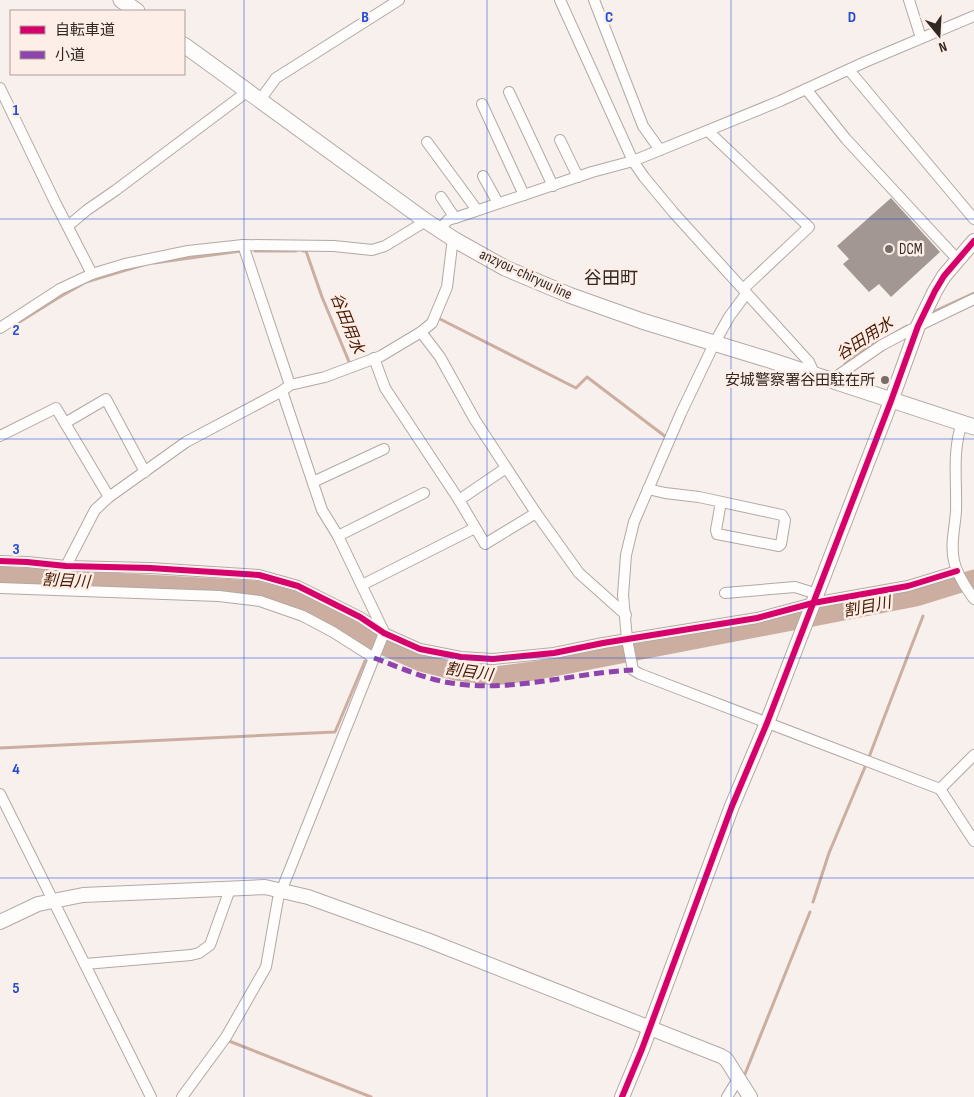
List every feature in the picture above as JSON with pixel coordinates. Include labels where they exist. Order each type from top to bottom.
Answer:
[{"type":"main road","points":[[121,0],[136,10]]},
{"type":"main road","name":"anzyou-chiryuu line","points":[[185,46],[426,221],[455,240],[505,268],[569,295],[642,321],[968,424]]},
{"type":"street","points":[[68,226],[87,210],[276,78],[399,0]]},
{"type":"street","points":[[560,0],[633,161],[673,212],[809,362],[815,375]]},
{"type":"street","points":[[594,0],[643,126],[660,150]]},
{"type":"street","points":[[909,0],[921,38]]},
{"type":"street","points":[[440,230],[448,220],[524,194],[633,161],[708,131],[974,16]]},
{"type":"street","points":[[849,70],[974,219]]},
{"type":"street","points":[[0,88],[92,274]]},
{"type":"street","points":[[806,89],[846,139],[958,260]]},
{"type":"street","points":[[509,92],[553,186]]},
{"type":"street","points":[[482,104],[524,194]]},
{"type":"street","points":[[708,131],[809,227],[744,291],[714,344],[681,413],[634,522],[626,555],[624,595],[628,641],[633,670],[940,789],[974,842]]},
{"type":"street","points":[[560,140],[578,177]]},
{"type":"street","points":[[427,142],[477,210]]},
{"type":"street","points":[[483,176],[498,203]]},
{"type":"street","points":[[441,198],[455,218]]},
{"type":"street","points":[[0,328],[60,289],[92,274],[124,264],[188,252],[243,245],[334,246],[372,250],[385,246],[426,221]]},
{"type":"street","points":[[66,566],[95,510],[186,442],[286,388],[324,377],[381,356],[421,332],[432,323],[448,287],[452,246],[455,240]]},
{"type":"street","points":[[622,1097],[732,806],[767,723],[891,401],[918,326],[935,291],[974,241]]},
{"type":"street","points":[[182,1097],[226,1037],[266,967],[281,890],[384,633],[338,536],[322,510],[312,482],[243,245]]},
{"type":"street","points":[[836,382],[840,374],[870,354],[918,326],[974,299]]},
{"type":"street","points":[[421,332],[440,357],[458,392],[536,514],[579,573],[626,615]]},
{"type":"street","points":[[374,358],[385,388],[459,500],[484,544],[536,514]]},
{"type":"street","points":[[65,423],[106,399],[145,472]]},
{"type":"street","points":[[0,436],[56,408],[109,498]]},
{"type":"street","points":[[968,424],[958,434],[955,460],[956,511],[952,545],[958,571],[971,595]]},
{"type":"street","points":[[312,482],[384,449]]},
{"type":"street","points":[[459,500],[506,468]]},
{"type":"street","points":[[648,489],[665,494],[699,497],[782,515],[785,520],[779,546],[717,534],[721,502]]},
{"type":"street","points":[[338,536],[424,493]]},
{"type":"street","points":[[362,585],[474,528]]},
{"type":"street","points":[[0,561],[259,575],[298,586],[360,617],[384,633],[420,648],[477,659],[530,656],[757,618],[815,598],[908,586],[958,571]]},
{"type":"street","points":[[725,594],[795,587],[815,598]]},
{"type":"street","points":[[0,588],[218,596],[260,601],[303,616],[333,632],[374,658]]},
{"type":"street","points":[[940,789],[974,755]]},
{"type":"street","points":[[0,794],[152,1097]]},
{"type":"street","points":[[0,922],[38,904],[83,895],[265,887],[281,890],[316,900],[410,934],[721,1056],[726,1059],[750,1097]]},
{"type":"street","points":[[85,964],[199,953],[210,945],[230,889]]},
{"type":"street","points":[[727,1097],[738,1079]]},
{"type":"building","name":"DCM","points":[[891,198],[940,252],[891,297],[879,284],[869,292],[843,264],[849,259],[837,246]]},
{"type":"waterway","name":"谷田用水","points":[[154,263],[241,251]]},
{"type":"waterway","name":"谷田用水","points":[[255,251],[296,251]]},
{"type":"waterway","name":"谷田用水","points":[[303,251],[306,251],[322,297],[350,364]]},
{"type":"waterway","name":"谷田用水","points":[[13,326],[86,282],[143,265]]},
{"type":"waterway","name":"谷田用水","points":[[935,311],[974,293]]},
{"type":"waterway","name":"谷田用水","points":[[438,318],[576,388],[587,377],[666,437]]},
{"type":"waterway","name":"谷田用水","points":[[891,335],[907,326]]},
{"type":"waterway","name":"谷田用水","points":[[845,364],[879,341]]},
{"type":"waterway","name":"割目川","points":[[0,576],[255,590],[299,602],[373,641],[421,662],[456,671],[495,676],[533,671],[916,597],[974,579]]},
{"type":"waterway","name":"割目川","points":[[916,597],[919,603]]},
{"type":"waterway","points":[[869,757],[923,616]]},
{"type":"waterway","name":"割目川","points":[[372,645],[373,641]]},
{"type":"waterway","points":[[0,748],[335,732],[365,661]]},
{"type":"waterway","points":[[813,902],[829,853],[865,767]]},
{"type":"waterway","points":[[745,1074],[810,912]]},
{"type":"waterway","points":[[229,1041],[371,1097]]},
{"type":"marked path","points":[[374,658],[432,679],[474,685],[497,686],[519,684],[633,670]]},
{"type":"cycle path","points":[[622,1097],[642,1049],[732,806],[767,723],[891,401],[918,326],[944,276],[974,241]]},
{"type":"cycle path","points":[[0,561],[259,575],[298,586],[360,617],[384,633],[420,649],[461,657],[493,659],[554,653],[603,643],[757,618],[813,603],[908,586],[957,571]]},
{"type":"place","name":"DCM","points":[[889,249]]},
{"type":"place","name":"安城警察署谷田駐在所","points":[[885,380]]},
{"type":"district","name":"谷田町","points":[[611,278]]}]
